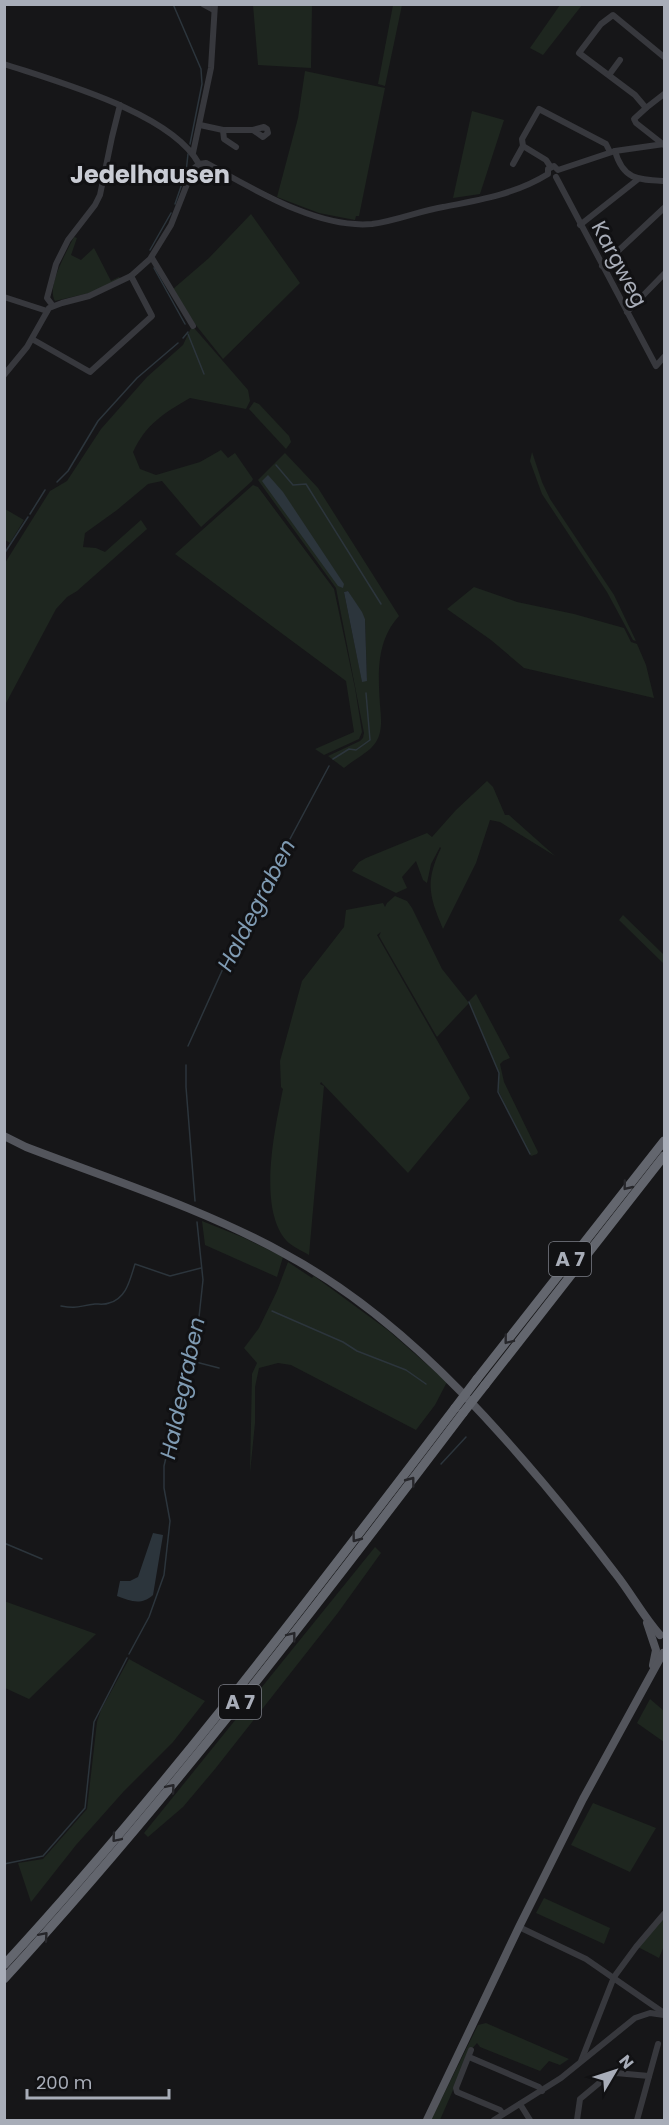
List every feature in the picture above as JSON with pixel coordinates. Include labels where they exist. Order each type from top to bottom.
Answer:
[{"type":"highway","name":"A 7","points":[[481,1382],[664,1141]]},
{"type":"highway","name":"A 7","points":[[4,1965],[106,1850],[187,1753],[481,1382],[664,1156]]},
{"type":"highway","name":"A 7","points":[[4,1979],[114,1856],[196,1758],[331,1587],[459,1410]]},
{"type":"main road","points":[[4,1136],[26,1147],[172,1203],[260,1241],[310,1269],[383,1320],[426,1356],[485,1417],[586,1536],[643,1613],[662,1634],[654,1641]]},
{"type":"main road","points":[[427,2121],[583,1798],[661,1652],[643,1613]]},
{"type":"street","points":[[193,153],[212,68],[214,7],[203,4]]},
{"type":"street","points":[[646,108],[635,95],[579,53],[601,24],[613,15],[664,57]]},
{"type":"street","points":[[609,75],[620,60]]},
{"type":"street","points":[[4,64],[120,105],[164,130],[193,153],[199,164]]},
{"type":"street","points":[[664,95],[634,119],[664,145]]},
{"type":"street","points":[[53,306],[47,298],[52,276],[68,240],[95,206],[100,195],[120,105]]},
{"type":"street","points":[[513,164],[523,146],[522,139],[539,110],[606,144],[628,173],[637,180],[664,181]]},
{"type":"street","points":[[200,125],[223,130],[253,130]]},
{"type":"street","points":[[223,130],[224,139],[236,147]]},
{"type":"street","points":[[548,174],[550,177],[613,151],[664,145]]},
{"type":"street","points":[[523,146],[546,160],[550,166],[556,167],[557,173]]},
{"type":"street","points":[[4,375],[32,339],[47,311],[53,306],[89,296],[131,276],[152,258],[171,225],[193,169],[199,164],[206,163],[275,201],[339,222],[369,224],[515,191],[548,174]]},
{"type":"street","points":[[548,174],[550,166]]},
{"type":"street","name":"Kargweg","points":[[557,173],[580,225],[656,366],[664,357]]},
{"type":"street","points":[[580,225],[637,180]]},
{"type":"street","points":[[602,266],[664,208]]},
{"type":"street","points":[[152,258],[194,326]]},
{"type":"street","points":[[627,312],[664,274]]},
{"type":"street","points":[[32,339],[90,372],[152,316],[131,276]]},
{"type":"street","points":[[4,297],[47,311]]},
{"type":"street","points":[[581,2061],[614,1977],[664,1914]]},
{"type":"street","points":[[519,1927],[564,1947],[614,1977],[664,2014]]},
{"type":"street","points":[[494,2121],[542,2091],[635,2018],[642,2014],[664,2014]]},
{"type":"street","points":[[637,2121],[658,2044]]},
{"type":"street","points":[[471,2050],[456,2088],[457,2092],[500,2110],[503,2114]]},
{"type":"street","points":[[469,2057],[539,2087],[542,2091]]},
{"type":"street","points":[[577,2121],[580,2099],[610,2074],[649,2076]]},
{"type":"street","points":[[520,2104],[530,2121]]},
{"type":"shaded area","points":[[253,5],[312,5],[311,68],[258,65]]},
{"type":"shaded area","points":[[393,5],[402,5],[385,86],[378,84]]},
{"type":"shaded area","points":[[560,5],[582,5],[543,55],[530,48]]},
{"type":"shaded area","points":[[305,71],[385,88],[359,216],[356,216],[355,220],[319,213],[277,197],[298,118]]},
{"type":"shaded area","points":[[472,111],[504,120],[480,194],[453,198]]},
{"type":"shaded area","points":[[251,214],[300,283],[223,359],[195,324],[173,289],[209,258]]},
{"type":"shaded area","points":[[74,237],[77,238],[71,255],[81,260],[94,248],[111,281],[119,277],[121,279],[89,293],[55,301],[53,287],[55,278]]},
{"type":"shaded area","points":[[191,328],[195,329],[248,390],[250,401],[246,409],[190,398],[157,420],[138,442],[133,452],[140,469],[156,475],[200,462],[221,450],[228,458],[235,453],[253,479],[201,527],[162,481],[148,484],[85,533],[83,547],[96,548],[105,552],[141,520],[147,529],[56,609],[5,705],[5,563],[50,491],[67,481],[101,429],[147,377],[183,345]]},
{"type":"shaded area","points":[[254,402],[259,404],[289,436],[291,442],[286,449],[249,409]]},
{"type":"shaded area","points":[[532,452],[550,499],[614,595],[636,641],[633,640],[607,592],[542,494],[530,461]]},
{"type":"shaded area","points":[[285,453],[318,488],[399,616],[386,636],[380,658],[380,733],[376,742],[369,749],[344,768],[328,756],[360,741],[364,733],[336,588],[258,480]],"holes":[[[348,591],[365,619],[367,681],[362,681],[344,592]]]},
{"type":"shaded area","points":[[268,475],[283,492],[344,584],[343,588],[338,586],[262,481]]},
{"type":"shaded area","points":[[253,485],[258,487],[334,589],[362,732],[359,739],[324,755],[315,749],[354,732],[346,681],[175,554]]},
{"type":"shaded area","points":[[5,509],[24,520],[10,543],[5,540]]},
{"type":"shaded area","points":[[474,587],[517,602],[624,628],[631,642],[637,644],[646,665],[654,698],[524,668],[491,640],[447,609]]},
{"type":"shaded area","points":[[348,591],[365,619],[367,681],[362,682],[344,592]]},
{"type":"shaded area","points":[[487,781],[493,787],[505,815],[509,815],[555,856],[500,822],[490,820],[476,863],[443,929],[431,889],[433,870],[440,847],[431,864],[427,883],[423,880],[416,861],[402,877],[407,888],[396,893],[352,871],[359,862],[366,858],[427,833],[432,837]]},
{"type":"shaded area","points":[[395,896],[407,901],[412,908],[442,969],[469,1003],[437,1037],[379,936],[381,932],[377,935],[470,1098],[408,1173],[321,1082],[320,1084],[324,1086],[309,1255],[289,1243],[279,1229],[270,1191],[273,1147],[283,1089],[280,1061],[302,981],[344,927],[346,910],[383,903],[385,907]]},
{"type":"shaded area","points":[[623,915],[664,955],[664,964],[619,920]]},
{"type":"shaded area","points":[[476,994],[510,1058],[500,1064],[504,1082],[537,1154],[531,1156],[499,1092],[499,1073],[469,1001]]},
{"type":"shaded area","points":[[202,1221],[283,1257],[277,1277],[205,1245]]},
{"type":"shaded area","points":[[288,1262],[312,1278],[314,1276],[389,1331],[447,1382],[435,1405],[416,1430],[291,1365],[278,1363],[259,1368],[255,1387],[255,1423],[250,1473],[252,1374],[257,1363],[244,1348],[259,1328]]},
{"type":"shaded area","points":[[153,1533],[163,1535],[153,1595],[140,1601],[131,1601],[117,1596],[120,1581],[130,1581],[138,1577]]},
{"type":"shaded area","points":[[375,1547],[381,1553],[337,1614],[183,1807],[148,1837],[144,1833]]},
{"type":"shaded area","points":[[4,1601],[96,1634],[29,1699],[5,1688]]},
{"type":"shaded area","points":[[129,1659],[205,1701],[173,1742],[124,1791],[76,1845],[31,1902],[18,1863],[43,1859],[87,1809],[97,1722],[101,1710]]},
{"type":"shaded area","points":[[650,1699],[664,1711],[664,1742],[637,1723]]},
{"type":"shaded area","points":[[593,1803],[656,1828],[630,1872],[571,1845]]},
{"type":"shaded area","points":[[544,1898],[610,1928],[604,1944],[536,1913]]},
{"type":"shaded area","points":[[664,1918],[664,1946],[659,1958],[638,1947]]},
{"type":"shaded area","points":[[486,2023],[569,2059],[560,2065],[549,2061],[540,2071],[480,2047],[477,2043],[470,2051],[440,2120],[431,2120],[478,2025]]},
{"type":"waterway","name":"Haldegraben","points":[[173,4],[201,69],[202,84],[190,144]]},
{"type":"waterway","name":"Haldegraben","points":[[175,204],[186,172],[188,154]]},
{"type":"waterway","name":"Haldegraben","points":[[150,250],[171,213]]},
{"type":"waterway","name":"Haldegraben","points":[[154,268],[185,324]]},
{"type":"waterway","name":"Haldegraben","points":[[183,338],[188,332]]},
{"type":"waterway","points":[[188,334],[204,374]]},
{"type":"waterway","name":"Haldegraben","points":[[57,482],[68,471],[98,421],[137,378],[178,343]]},
{"type":"waterway","points":[[276,465],[293,485],[306,484],[381,604]]},
{"type":"waterway","name":"Haldegraben","points":[[30,514],[45,490]]},
{"type":"waterway","name":"Haldegraben","points":[[4,554],[28,517]]},
{"type":"waterway","name":"Haldegraben","points":[[333,759],[349,749],[356,750],[370,740],[366,693]]},
{"type":"waterway","name":"Haldegraben","points":[[188,1046],[235,942],[329,766]]},
{"type":"waterway","points":[[469,1002],[499,1073],[498,1092],[530,1154]]},
{"type":"waterway","name":"Haldegraben","points":[[186,1065],[195,1201]]},
{"type":"waterway","name":"Haldegraben","points":[[129,1654],[149,1617],[164,1575],[170,1521],[164,1488],[164,1466],[199,1317],[203,1280],[197,1222]]},
{"type":"waterway","points":[[61,1306],[78,1307],[115,1301],[127,1287],[135,1264],[170,1276],[201,1268]]},
{"type":"waterway","points":[[272,1311],[343,1342],[357,1351],[406,1370],[426,1384]]},
{"type":"waterway","points":[[188,1360],[219,1368]]},
{"type":"waterway","points":[[441,1464],[466,1437]]},
{"type":"waterway","points":[[4,1543],[42,1559]]},
{"type":"waterway","name":"Haldegraben","points":[[4,1864],[43,1856],[85,1808],[94,1722],[127,1658]]},
{"type":"district","name":"Jedelhausen","points":[[150,175]]}]
